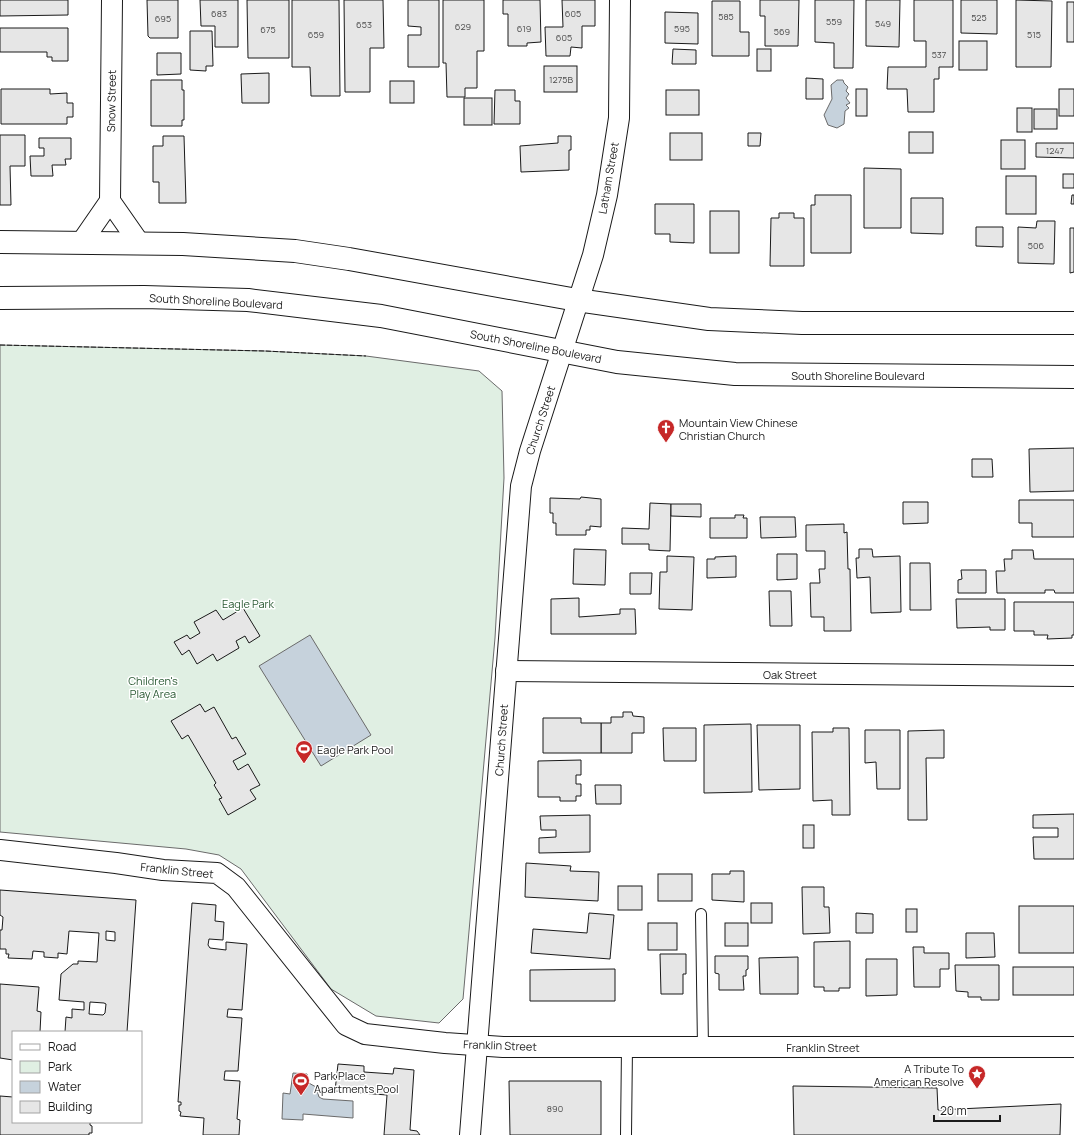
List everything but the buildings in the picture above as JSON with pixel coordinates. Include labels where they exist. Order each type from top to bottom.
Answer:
[{"type":"main road","points":[[0,242],[183,244],[295,251],[349,259],[578,300],[716,319],[810,323],[1074,323]]},
{"type":"main road","name":"South Shoreline Boulevard","points":[[0,298],[144,297],[248,300],[381,316],[562,351],[663,368],[735,374],[1074,377]]},
{"type":"street","name":"Snow Street","points":[[110,202],[112,0]]},
{"type":"street","name":"Latham Street","points":[[562,351],[593,255],[607,195],[619,118],[620,0]]},
{"type":"street","points":[[81,243],[110,202],[140,244]]},
{"type":"street","name":"Church Street","points":[[470,1135],[520,486],[562,351]]},
{"type":"street","name":"Oak Street","points":[[506,671],[1074,676]]},
{"type":"street","name":"Franklin Street","points":[[0,850],[116,862],[163,870],[217,873],[236,887],[346,1025],[365,1034],[477,1046],[1074,1047]]},
{"type":"lane","points":[[701,914],[703,1047]]},
{"type":"lane","points":[[626,1135],[627,1047]]},
{"type":"green space","name":"Eagle Park","points":[[0,345],[265,351],[366,356],[479,371],[502,391],[504,478],[495,638],[463,999],[439,1023],[376,1016],[331,989],[241,869],[219,855],[186,849],[0,832]]},
{"type":"water","points":[[837,80],[843,80],[848,87],[846,91],[849,94],[846,98],[850,103],[846,105],[849,108],[845,111],[844,124],[837,128],[828,125],[824,115],[832,99],[831,85]]},
{"type":"water","points":[[310,635],[371,735],[321,766],[259,666]]},
{"type":"water","name":"Park Place Apartments Pool","points":[[293,1073],[307,1074],[307,1082],[316,1087],[319,1097],[323,1099],[353,1101],[353,1118],[303,1114],[303,1120],[282,1119],[283,1093],[290,1094]]},
{"type":"fence","points":[[0,345],[265,351],[366,356]]},
{"type":"place","name":"Mountain View Chinese Christian Church","points":[[666,443]]},
{"type":"place","name":"Eagle Park Pool","points":[[304,764]]},
{"type":"place","name":"A Tribute To American Resolve","points":[[977,1089]]},
{"type":"place","name":"Park Place Apartments Pool","points":[[301,1096]]},
{"type":"park label","name":"Children's Play Area","points":[[153,686]]}]
